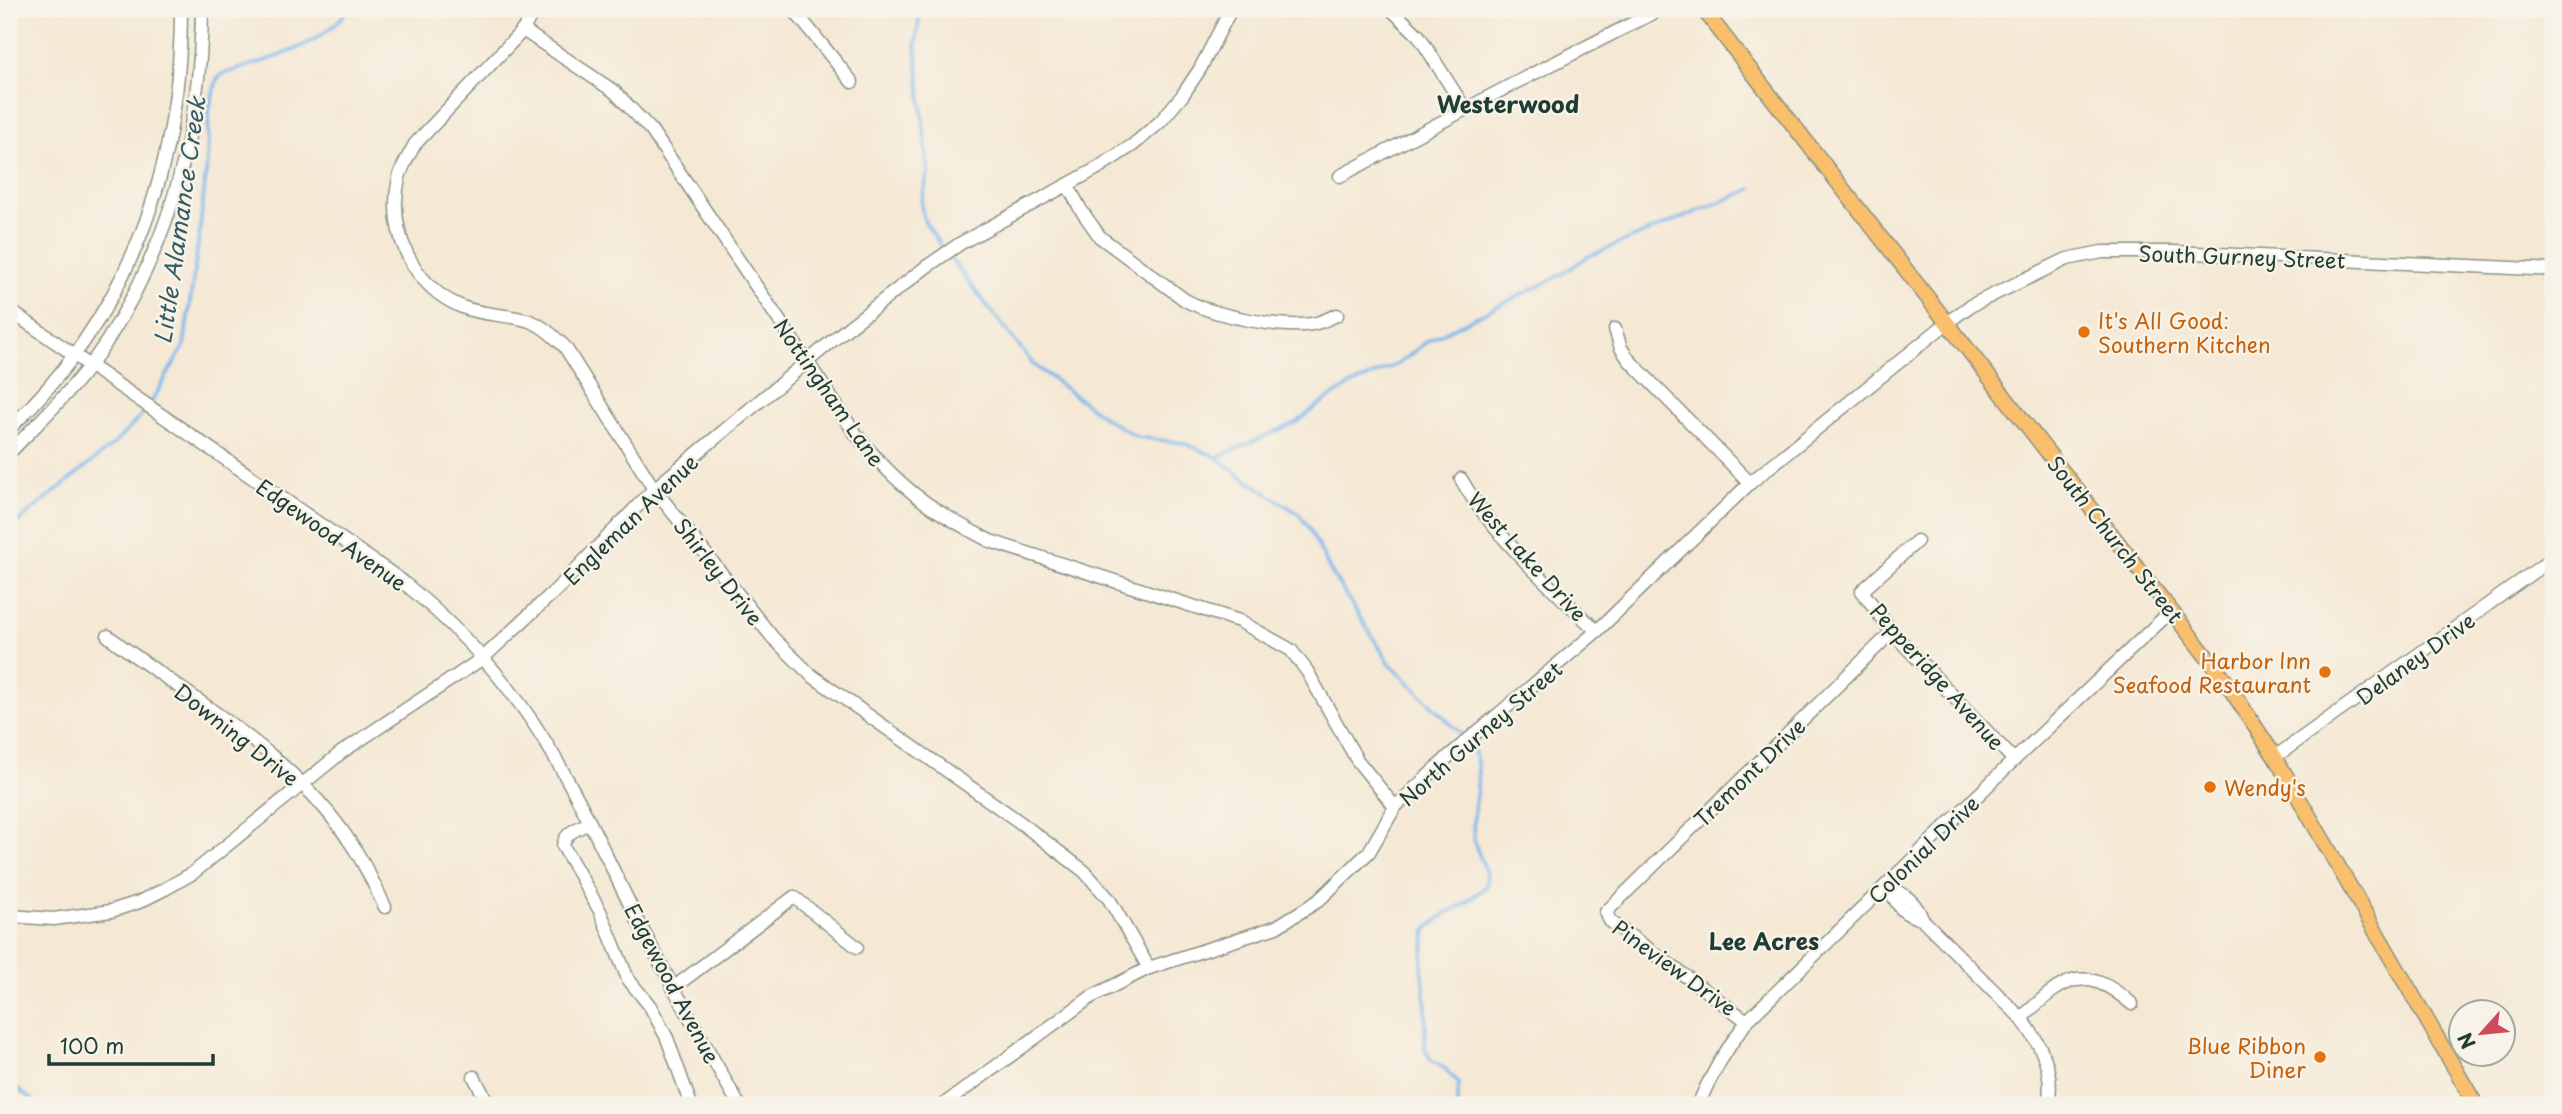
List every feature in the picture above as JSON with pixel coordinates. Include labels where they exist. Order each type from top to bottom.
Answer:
[{"type":"main road","name":"South Church Street","points":[[1703,9],[2224,679],[2275,757],[2476,1105]]},
{"type":"street","points":[[9,429],[75,354],[110,301],[142,236],[166,152],[175,104],[181,9]]},
{"type":"street","points":[[9,453],[90,365],[134,294],[171,210],[183,171],[199,83],[202,9]]},
{"type":"street","name":"Shirley Drive","points":[[534,9],[523,30],[415,144],[399,178],[397,220],[400,239],[416,271],[431,288],[447,299],[478,312],[530,321],[544,328],[565,347],[654,489],[773,638],[811,675],[1021,823],[1084,871],[1109,899],[1149,968]]},
{"type":"street","points":[[793,9],[852,82]]},
{"type":"street","name":"Engleman Avenue","points":[[9,916],[54,919],[111,911],[139,902],[193,873],[302,783],[376,728],[483,658],[558,588],[654,489],[926,267],[961,243],[1068,186],[1133,145],[1160,122],[1200,69],[1231,9]]},
{"type":"street","points":[[1391,9],[1419,36],[1465,109]]},
{"type":"street","points":[[1340,176],[1661,9]]},
{"type":"street","points":[[2547,9],[2553,9]]},
{"type":"street","name":"Nottingham Lane","points":[[523,30],[615,92],[642,120],[740,259],[855,433],[887,472],[917,498],[990,541],[1239,621],[1291,650],[1307,671],[1357,760],[1395,807]]},
{"type":"street","points":[[1068,186],[1100,237],[1185,300],[1199,307],[1223,315],[1301,325],[1315,324],[1337,315]]},
{"type":"street","name":"South Gurney Street","points":[[1948,322],[1970,306],[2067,259],[2102,252],[2174,252],[2553,270]]},
{"type":"street","name":"Edgewood Avenue","points":[[9,310],[398,578],[449,622],[483,658],[527,714],[549,749],[673,988],[739,1105]]},
{"type":"street","name":"North Gurney Street","points":[[943,1105],[1091,998],[1149,968],[1255,935],[1297,915],[1318,901],[1370,852],[1395,807],[1449,756],[1597,631],[1750,482],[1948,322]]},
{"type":"street","points":[[1615,328],[1621,348],[1629,360],[1750,482]]},
{"type":"street","name":"West Lake Drive","points":[[1461,480],[1475,505],[1557,594],[1597,631]]},
{"type":"street","name":"Pepperidge Avenue","points":[[1917,541],[1862,591],[1892,632],[2014,760]]},
{"type":"street","name":"Delaney Drive","points":[[2275,757],[2553,558]]},
{"type":"street","name":"Colonial Drive","points":[[1698,1105],[1724,1051],[1747,1021],[2171,611]]},
{"type":"street","name":"Tremont Drive","points":[[1606,912],[1892,632]]},
{"type":"street","name":"Downing Drive","points":[[108,636],[243,734],[302,783],[352,844],[385,906]]},
{"type":"street","name":"Edgewood Avenue","points":[[589,823],[569,833],[562,846],[600,911],[628,979],[650,1006],[667,1038],[691,1105]]},
{"type":"street","points":[[1888,885],[1919,908],[1922,919],[2021,1018],[2039,1043],[2047,1064],[2051,1089],[2048,1105]]},
{"type":"street","points":[[673,988],[794,897],[857,947]]},
{"type":"street","name":"Pineview Drive","points":[[1606,912],[1610,921],[1747,1021]]},
{"type":"street","points":[[2021,1018],[2061,984],[2076,979],[2087,979],[2113,988],[2132,1004]]},
{"type":"street","points":[[474,1077],[488,1105]]},
{"type":"waterway","name":"Little Alamance Creek","points":[[151,403],[184,346],[200,229],[209,109],[217,79],[223,74],[274,58],[308,43],[337,22],[348,9]]},
{"type":"waterway","points":[[920,9],[916,44],[928,172],[921,205],[924,220],[944,251]]},
{"type":"waterway","points":[[1218,457],[1297,422],[1349,386],[1398,364],[1429,340],[1559,276],[1589,256],[1752,189]]},
{"type":"waterway","points":[[949,257],[1034,365],[1105,418],[1137,437],[1183,443],[1217,457],[1299,514],[1331,572],[1390,664],[1464,737]]},
{"type":"waterway","name":"Little Alamance Creek","points":[[9,529],[115,443],[147,409]]},
{"type":"waterway","points":[[1457,1105],[1459,1084],[1447,1070],[1431,1060],[1425,1049],[1426,1007],[1422,964],[1426,930],[1487,886],[1486,874],[1474,839],[1478,766],[1470,743]]},
{"type":"waterway","points":[[9,1083],[39,1105]]},
{"type":"place","name":"It's All Good: Southern Kitchen","points":[[2084,332]]},
{"type":"place","name":"Harbor Inn Seafood Restaurant","points":[[2325,672]]},
{"type":"place","name":"Wendy's","points":[[2210,787]]},
{"type":"place","name":"Blue Ribbon Diner","points":[[2320,1057]]},
{"type":"district","name":"Westerwood","points":[[1508,103]]},
{"type":"district","name":"Lee Acres","points":[[1764,940]]}]
